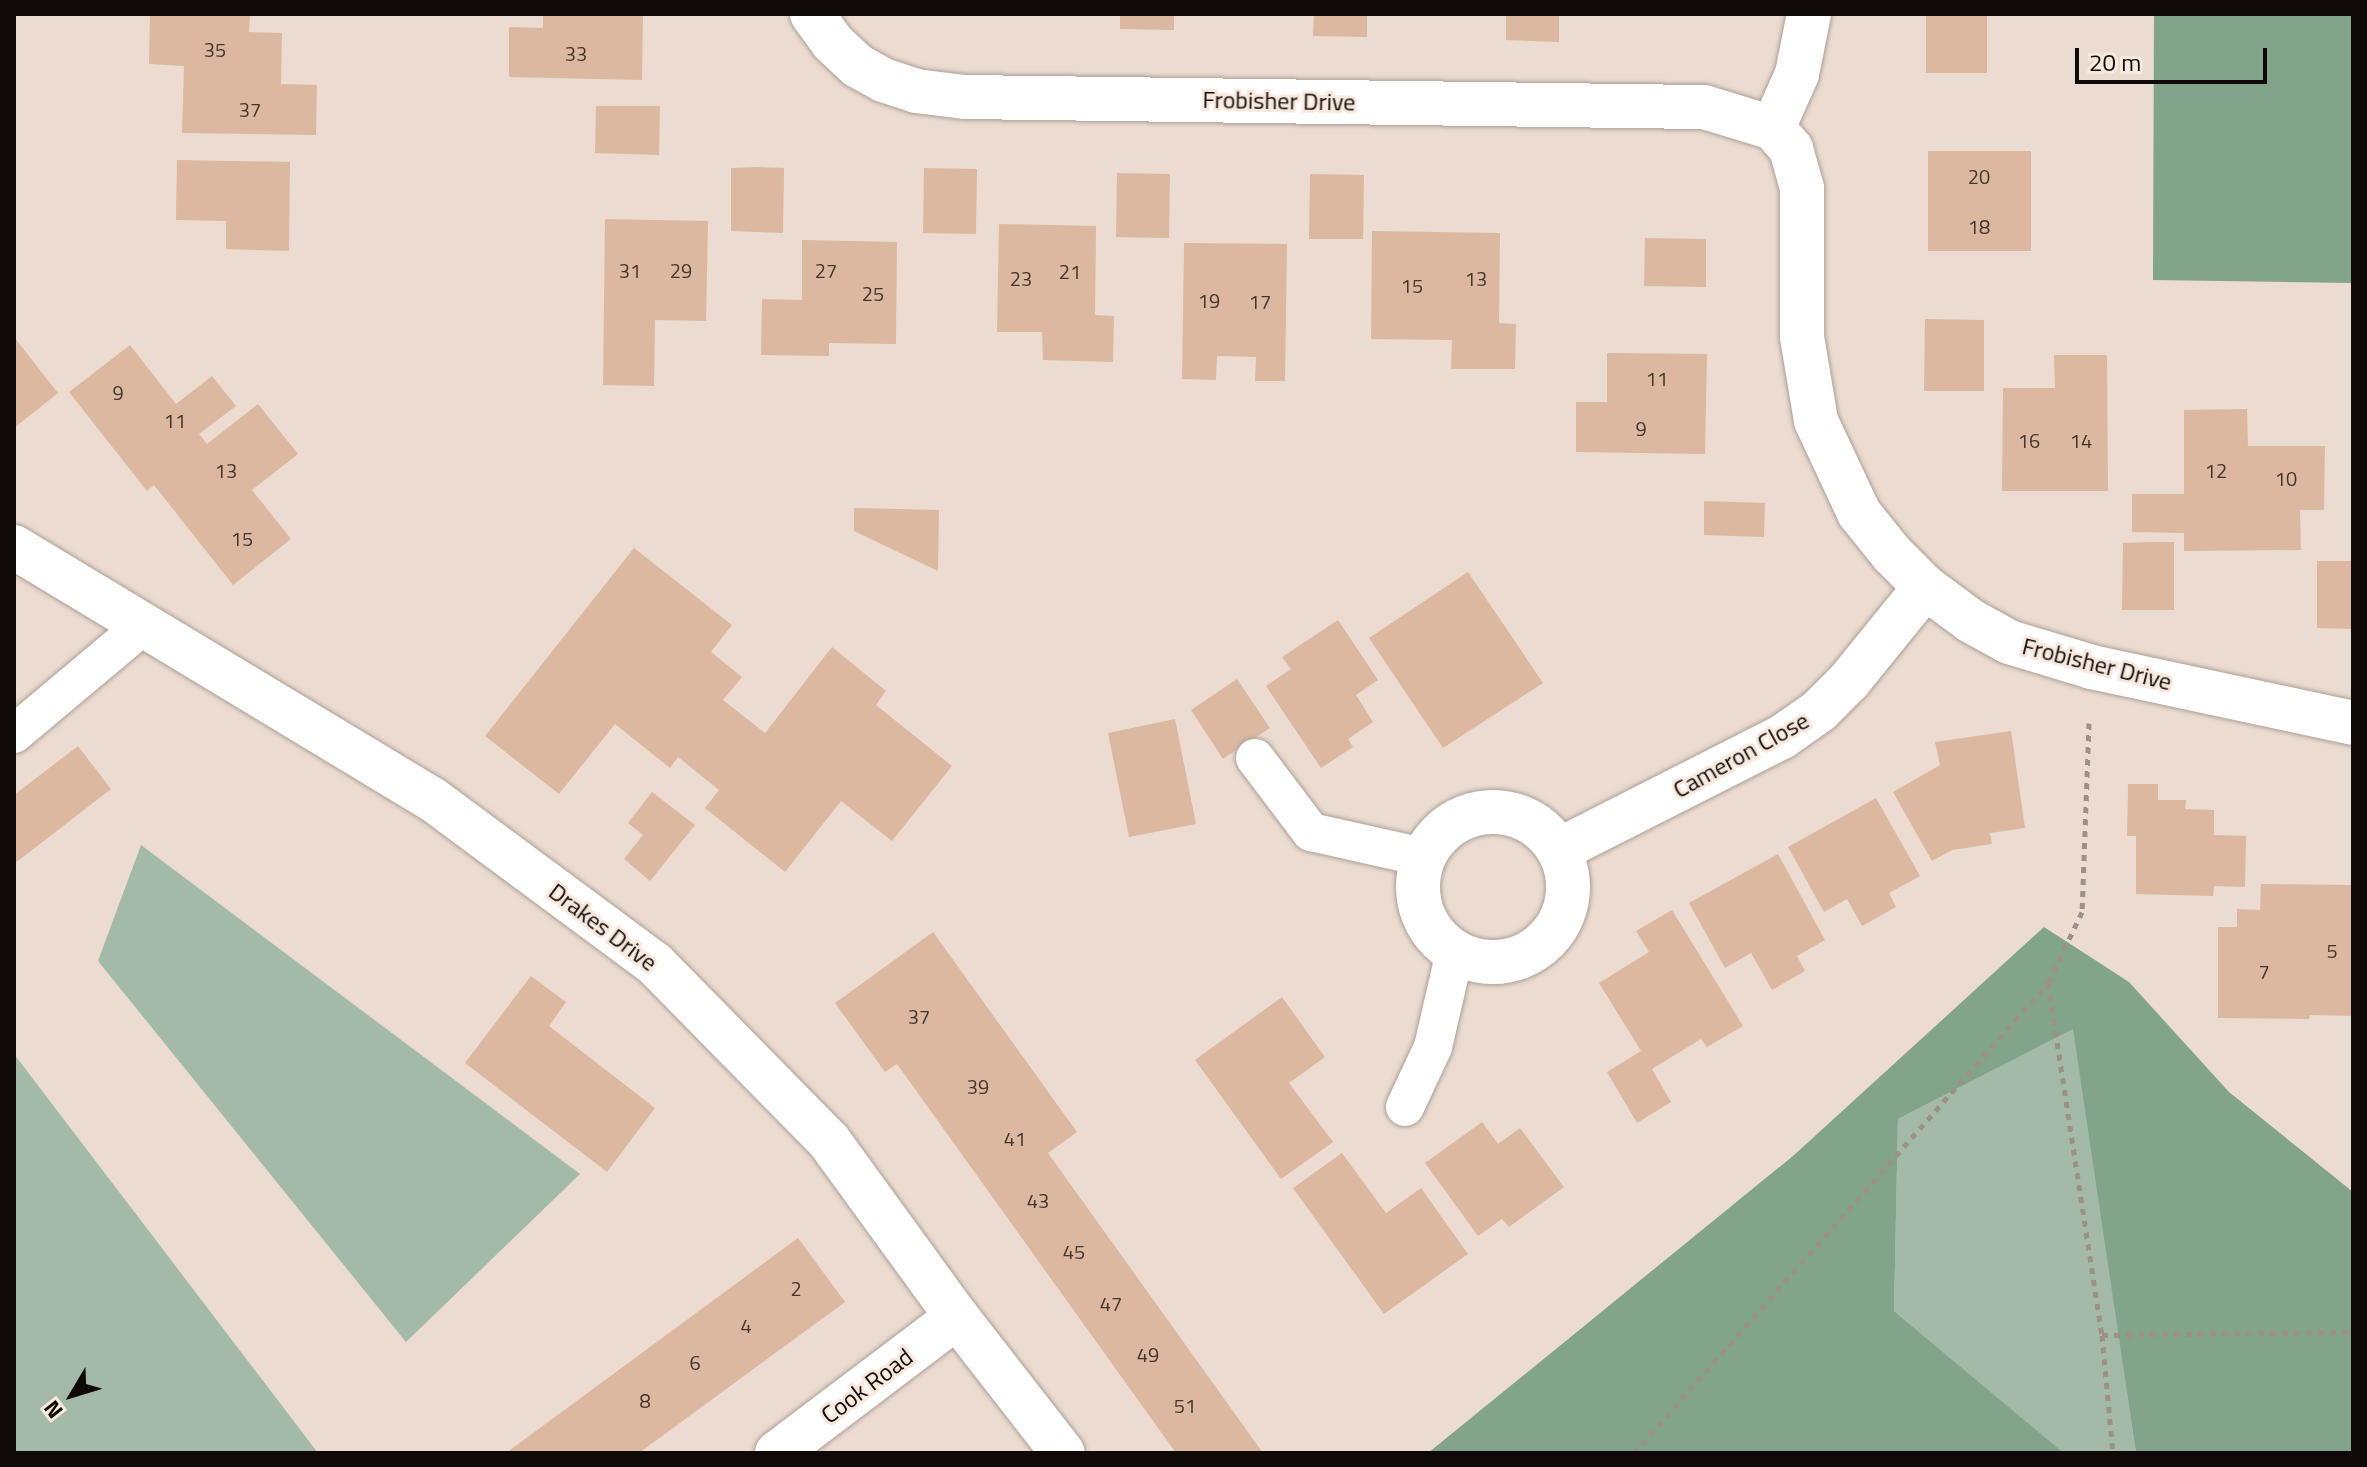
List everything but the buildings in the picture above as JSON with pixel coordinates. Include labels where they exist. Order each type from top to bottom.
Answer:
[{"type":"street","name":"Frobisher Drive","points":[[812,14],[832,42],[858,66],[883,80],[941,94],[1704,107],[1773,128],[1791,149],[1802,188],[1802,337],[1816,421],[1859,513],[1892,554],[1925,587],[1971,621],[2009,642],[2092,667],[2353,723]]},
{"type":"street","points":[[1773,128],[1797,74],[1809,14]]},
{"type":"street","name":"Drakes Drive","points":[[14,547],[432,799],[655,964],[829,1141],[957,1317],[1063,1453]]},
{"type":"street","name":"Cameron Close","points":[[1559,850],[1782,737],[1819,711],[1849,681],[1925,587]]},
{"type":"street","points":[[1501,811],[1523,818],[1543,831],[1559,850],[1567,873],[1568,897],[1561,921],[1546,941],[1526,955],[1502,962],[1478,961],[1455,952],[1435,935],[1420,911],[1417,884],[1423,857],[1435,837],[1453,822],[1476,813],[1501,811]]},
{"type":"street","name":"Cook Road","points":[[777,1453],[957,1317]]},
{"type":"lane","points":[[14,734],[144,625]]},
{"type":"lane","points":[[1255,758],[1311,832],[1423,857]]},
{"type":"lane","points":[[1405,1107],[1433,1047],[1455,952]]},
{"type":"path","points":[[1634,1453],[2048,983],[2082,912],[2092,667]]},
{"type":"path","points":[[2048,983],[2102,1335],[2113,1453]]},
{"type":"path","points":[[2102,1335],[2353,1332]]},
{"type":"green space","points":[[2154,14],[2353,14],[2353,283],[2153,280]]},
{"type":"green space","points":[[141,845],[580,1174],[406,1342],[98,961]]},
{"type":"green space","points":[[2044,927],[2129,982],[2229,1092],[2353,1192],[2353,1453],[2136,1453],[2073,1029],[1898,1119],[1894,1311],[2064,1453],[1428,1453],[1793,1156]]},
{"type":"green space","points":[[2074,1028],[2136,1453],[2064,1453],[1894,1311],[1898,1119]]},
{"type":"green space","points":[[14,1054],[318,1453],[14,1453]]}]
